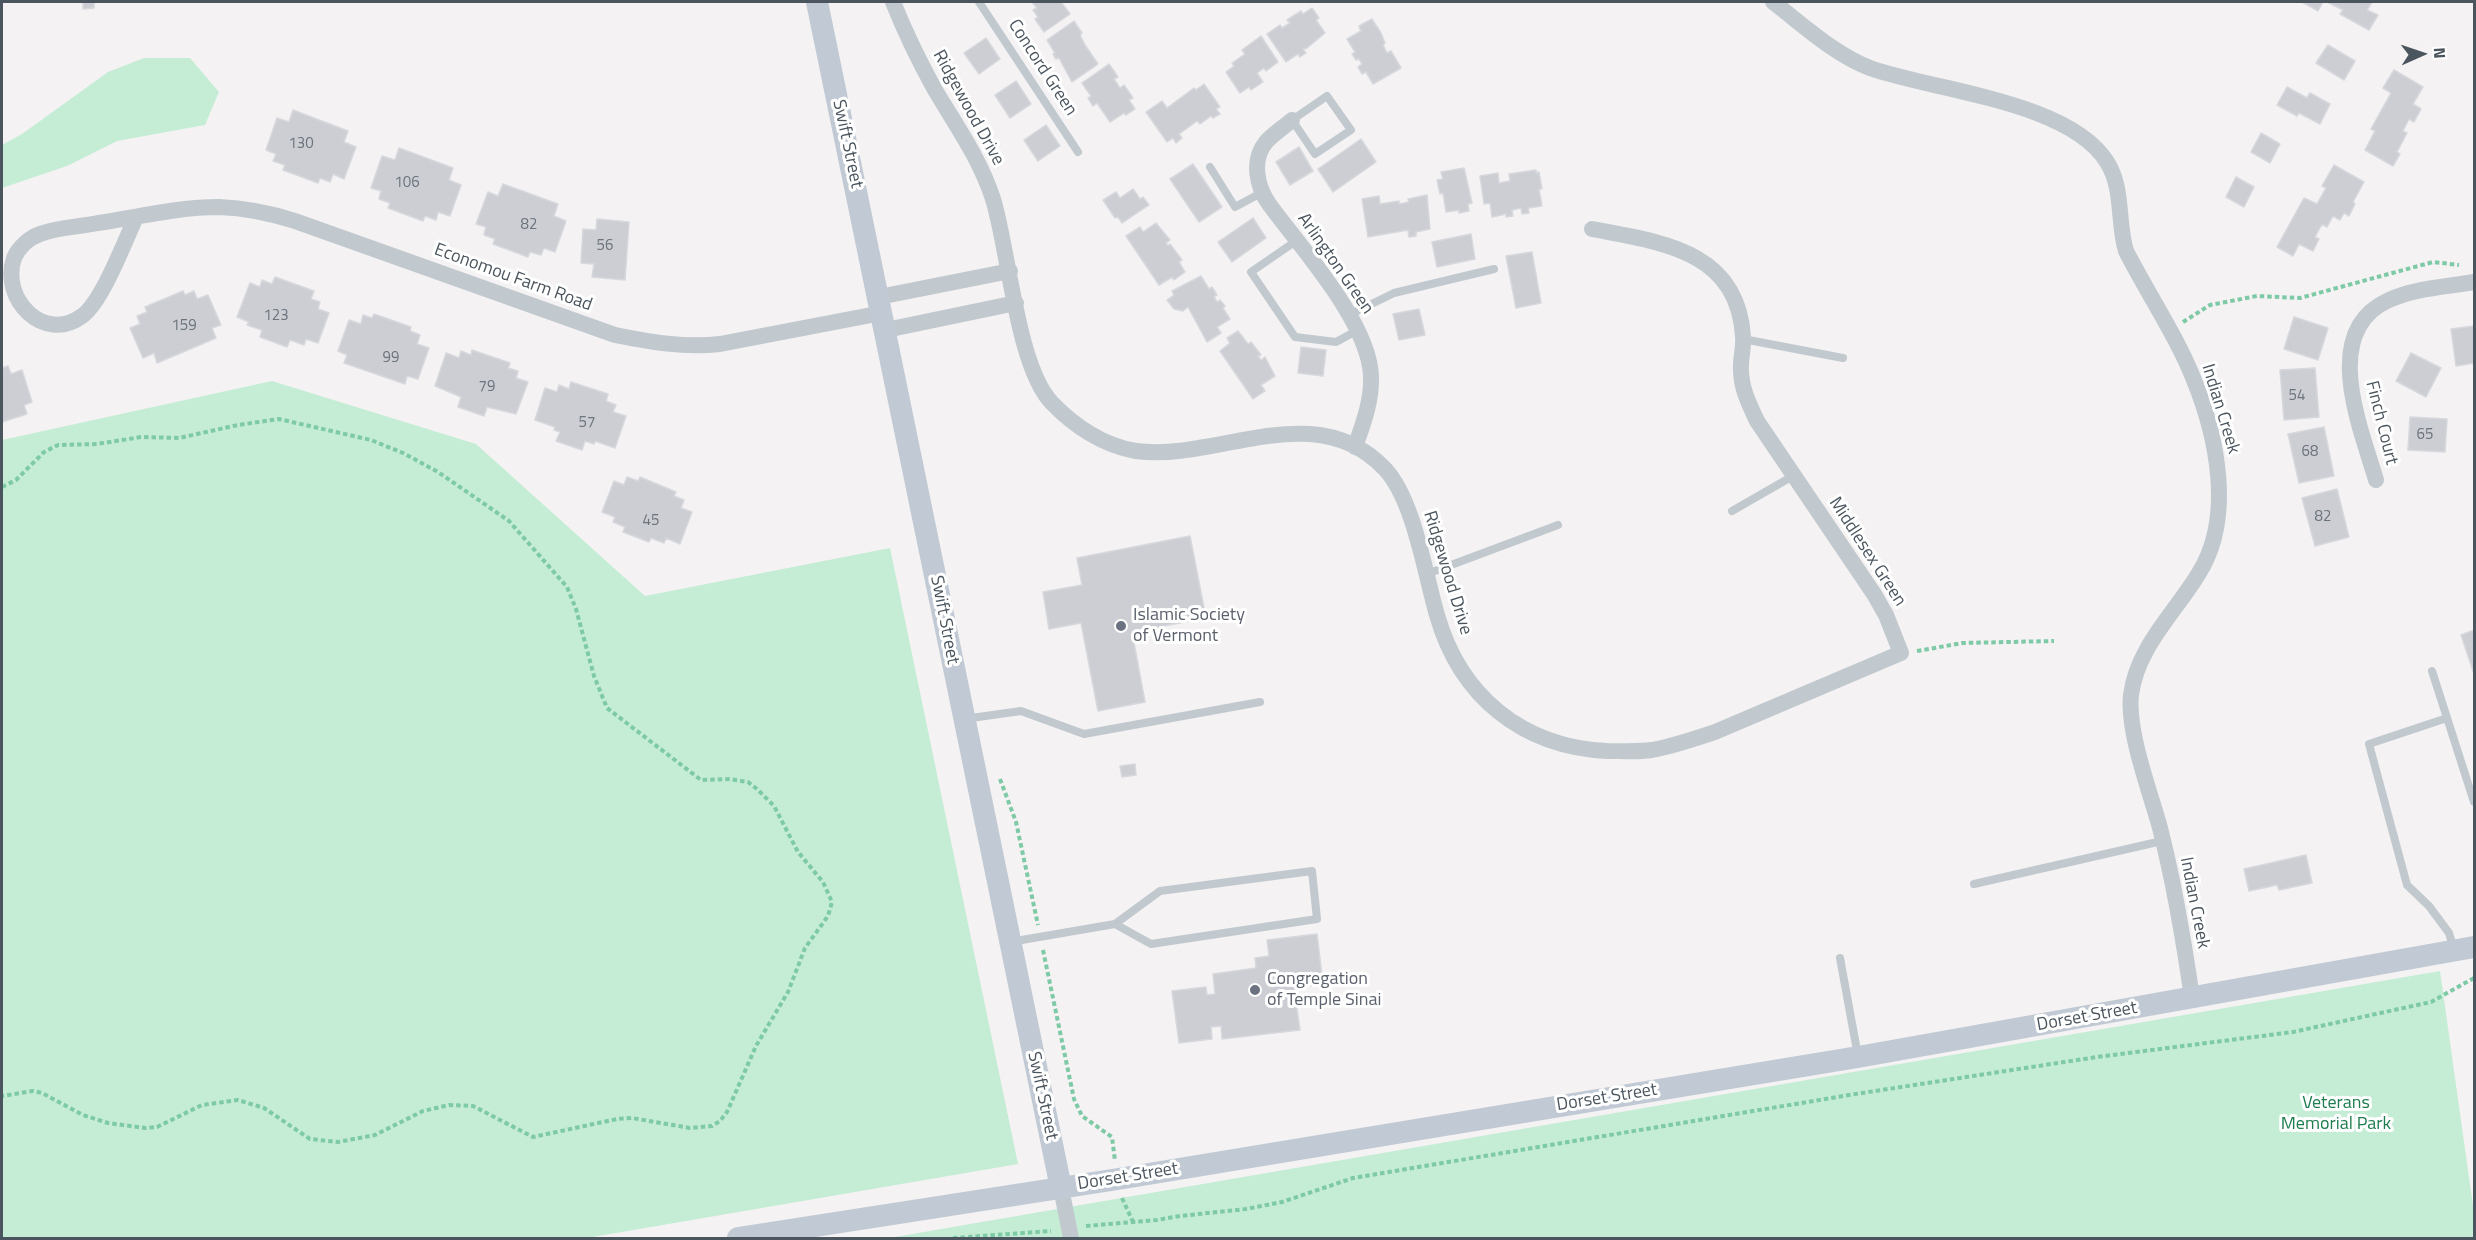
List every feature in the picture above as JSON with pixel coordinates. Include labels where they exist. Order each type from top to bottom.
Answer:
[{"type":"street","name":"Swift Street","points":[[818,2],[1070,1234]]},
{"type":"street","name":"Ridgewood Drive","points":[[894,2],[919,59],[983,173],[993,199],[1030,360],[1040,387],[1050,400],[1093,435],[1132,450],[1154,452],[1181,450],[1289,433],[1330,438],[1355,447],[1385,469],[1396,484],[1404,501],[1446,641],[1454,660],[1475,690],[1507,720],[1527,731],[1574,747],[1649,751],[1690,741],[1901,653]]},
{"type":"street","name":"Indian Creek","points":[[1773,2],[1832,48],[1869,67],[2015,106],[2061,124],[2094,146],[2109,166],[2119,195],[2122,240],[2194,380],[2209,427],[2217,465],[2218,500],[2215,532],[2206,561],[2151,640],[2139,667],[2131,695],[2136,739],[2162,840],[2192,998]]},
{"type":"street","name":"Arlington Green","points":[[1292,120],[1266,142],[1260,153],[1257,166],[1261,193],[1358,330],[1369,361],[1371,375],[1366,414],[1355,447]]},
{"type":"street","name":"Economou Farm Road","points":[[136,217],[94,304],[82,316],[66,323],[48,324],[32,318],[19,307],[11,291],[9,273],[14,256],[25,242],[40,233],[136,217],[209,207],[265,212],[615,335],[650,342],[698,347],[720,345],[882,313]]},
{"type":"street","name":"Middlesex Green","points":[[1592,229],[1673,246],[1703,262],[1734,296],[1739,310],[1743,339],[1741,373],[1744,395],[1757,421],[1793,476],[1875,594],[1901,653]]},
{"type":"street","points":[[882,313],[1010,271]]},
{"type":"street","name":"Finch Court","points":[[2376,480],[2350,382],[2351,343],[2360,324],[2386,301],[2408,292],[2475,282]]},
{"type":"street","points":[[882,313],[1016,303]]},
{"type":"street","name":"Dorset Street","points":[[738,1239],[1858,1057],[2464,949]]},
{"type":"lane","name":"Concord Green","points":[[979,2],[1078,152]]},
{"type":"lane","points":[[1327,96],[1350,130],[1315,154],[1292,120],[1327,96]]},
{"type":"lane","points":[[1210,167],[1235,207],[1261,193]]},
{"type":"lane","points":[[1296,241],[1251,272],[1289,327],[1296,337],[1336,342],[1358,330]]},
{"type":"lane","points":[[1349,315],[1394,293],[1494,269]]},
{"type":"lane","points":[[1743,339],[1843,358]]},
{"type":"lane","points":[[1732,511],[1793,476]]},
{"type":"lane","points":[[1427,574],[1558,525]]},
{"type":"lane","points":[[2432,671],[2475,802]]},
{"type":"lane","points":[[964,719],[1022,711],[1084,734],[1260,702]]},
{"type":"lane","points":[[2447,718],[2368,744],[2407,885],[2429,906],[2464,949]]},
{"type":"lane","points":[[1974,884],[2162,840]]},
{"type":"lane","points":[[1010,942],[1115,924],[1160,891],[1312,871],[1317,919],[1150,944],[1115,924]]},
{"type":"lane","points":[[1840,958],[1858,1057]]},
{"type":"path","points":[[2168,330],[2210,305],[2257,296],[2300,298],[2433,262],[2464,266]]},
{"type":"path","points":[[2,487],[16,480],[44,452],[58,445],[97,444],[141,437],[179,438],[279,419],[371,440],[403,453],[438,472],[509,521],[567,587],[594,676],[607,708],[700,780],[730,779],[748,782],[762,794],[774,806],[798,852],[823,882],[832,902],[828,916],[806,948],[788,992],[756,1046],[728,1112],[712,1126],[690,1128],[632,1118],[617,1119],[533,1137],[473,1106],[449,1105],[423,1111],[375,1135],[338,1142],[301,1136],[264,1108],[238,1100],[202,1106],[158,1127],[145,1128],[108,1123],[83,1115],[42,1093],[2,1096]]},
{"type":"path","points":[[1901,653],[1963,644],[2054,640]]},
{"type":"path","points":[[953,1239],[1070,1234],[1133,1222],[1246,1209],[1282,1202],[1353,1178],[1849,1095],[2097,1057],[2293,1032],[2431,1002],[2475,978]]},
{"type":"path","points":[[1122,1199],[1133,1222]]},
{"type":"green space","points":[[144,58],[190,58],[219,92],[205,125],[117,141],[67,166],[2,188],[2,145],[22,134],[108,72]]},
{"type":"green space","points":[[272,381],[476,444],[645,596],[890,548],[1018,1164],[587,1238],[2,1238],[2,440]]},
{"type":"green space","name":"Veterans Memorial Park","points":[[2440,971],[2474,1213],[2474,1238],[889,1238]]},
{"type":"building","points":[[83,2],[94,2],[94,8],[83,9]]},
{"type":"building","points":[[1032,2],[1061,2],[1070,14],[1044,32],[1035,19],[1038,17],[1033,10],[1037,8]]},
{"type":"building","points":[[2302,2],[2323,2],[2318,11]]},
{"type":"building","points":[[2327,2],[2372,2],[2367,10],[2378,15],[2369,30],[2340,14],[2343,10]]},
{"type":"building","points":[[1312,8],[1319,18],[1316,20],[1325,33],[1303,49],[1306,53],[1300,57],[1298,54],[1286,62],[1267,34],[1280,25],[1282,28],[1290,23],[1287,20],[1301,11],[1303,14]]},
{"type":"building","points":[[1372,19],[1381,33],[1387,53],[1391,51],[1401,68],[1373,84],[1366,72],[1362,74],[1358,67],[1362,64],[1352,54],[1355,52],[1347,39],[1361,31],[1359,26]]},
{"type":"building","points":[[1074,21],[1082,33],[1080,35],[1085,45],[1098,64],[1072,82],[1059,58],[1056,59],[1053,54],[1055,53],[1047,40]]},
{"type":"building","points":[[1261,36],[1278,62],[1266,71],[1264,68],[1257,73],[1263,82],[1251,90],[1249,87],[1240,93],[1226,72],[1234,66],[1232,63],[1245,54],[1242,50]]},
{"type":"building","points":[[986,38],[1000,59],[979,74],[964,53]]},
{"type":"building","points":[[2328,45],[2355,61],[2344,80],[2316,63]]},
{"type":"building","points":[[1109,64],[1118,77],[1114,79],[1120,88],[1124,85],[1133,98],[1129,100],[1135,109],[1110,122],[1097,103],[1093,106],[1088,98],[1091,96],[1082,83]]},
{"type":"building","points":[[2394,70],[2423,87],[2413,104],[2421,109],[2414,122],[2409,119],[2403,131],[2407,133],[2393,166],[2365,150],[2375,131],[2371,129],[2391,93],[2383,88]]},
{"type":"building","points":[[1016,81],[1031,104],[1010,118],[995,95]]},
{"type":"building","points":[[1204,84],[1220,107],[1216,109],[1220,114],[1213,118],[1211,116],[1200,124],[1197,121],[1179,134],[1182,138],[1176,143],[1173,138],[1167,142],[1146,112],[1162,101],[1167,108],[1194,88],[1196,90]]},
{"type":"building","points":[[2287,87],[2307,98],[2310,93],[2330,104],[2320,124],[2299,113],[2297,116],[2277,105]]},
{"type":"building","points":[[293,110],[348,131],[344,142],[356,147],[344,179],[333,174],[330,182],[320,178],[318,183],[283,170],[285,165],[273,161],[276,154],[266,150],[277,118],[289,122]]},
{"type":"building","points":[[1046,125],[1060,146],[1038,161],[1024,140]]},
{"type":"building","points":[[2261,133],[2280,144],[2270,163],[2251,152]]},
{"type":"building","points":[[1361,139],[1376,162],[1333,192],[1318,169]]},
{"type":"building","points":[[1299,147],[1313,171],[1290,185],[1276,162]]},
{"type":"building","points":[[399,148],[453,168],[449,180],[461,185],[450,216],[438,212],[436,220],[425,216],[423,221],[388,208],[390,203],[379,199],[381,191],[371,188],[382,156],[395,160]]},
{"type":"building","points":[[1193,164],[1222,207],[1199,222],[1170,179]]},
{"type":"building","points":[[2334,165],[2364,182],[2353,202],[2355,204],[2349,216],[2344,213],[2340,220],[2333,216],[2327,227],[2322,224],[2315,237],[2319,239],[2313,251],[2299,244],[2293,256],[2277,247],[2304,198],[2317,204],[2326,188],[2322,186]]},
{"type":"building","points":[[1464,168],[1472,203],[1468,204],[1469,211],[1446,212],[1443,193],[1440,194],[1437,180],[1443,179],[1441,172]]},
{"type":"building","points":[[1536,170],[1536,173],[1539,172],[1542,189],[1539,189],[1542,206],[1528,208],[1529,213],[1522,214],[1521,208],[1512,210],[1513,216],[1506,217],[1506,214],[1492,217],[1490,203],[1484,204],[1480,176],[1498,173],[1499,183],[1510,181],[1509,174]]},
{"type":"building","points":[[2236,177],[2254,187],[2244,207],[2226,197]]},
{"type":"building","points":[[503,184],[558,204],[554,216],[566,221],[555,252],[544,248],[541,255],[530,252],[528,257],[493,244],[495,239],[484,235],[486,227],[476,224],[488,192],[498,196]]},
{"type":"building","points":[[1133,189],[1140,199],[1143,197],[1149,205],[1122,223],[1118,217],[1115,218],[1103,200],[1116,192],[1120,198]]},
{"type":"building","points":[[1427,195],[1430,229],[1416,232],[1416,236],[1409,237],[1408,230],[1368,237],[1362,199],[1379,196],[1380,204],[1399,201],[1399,204],[1409,202],[1408,199]]},
{"type":"building","points":[[1253,218],[1266,238],[1232,262],[1218,242]]},
{"type":"building","points":[[597,219],[629,222],[625,280],[592,277],[594,264],[581,263],[583,229],[596,230]]},
{"type":"building","points":[[1156,223],[1170,240],[1166,243],[1168,246],[1170,244],[1182,260],[1179,262],[1185,272],[1174,280],[1172,277],[1159,285],[1126,236],[1140,227],[1143,232]]},
{"type":"building","points":[[1471,234],[1475,259],[1437,267],[1432,242]]},
{"type":"building","points":[[1532,252],[1541,303],[1516,308],[1506,256]]},
{"type":"building","points":[[1201,276],[1209,289],[1212,287],[1217,295],[1214,297],[1217,302],[1220,300],[1225,306],[1223,308],[1230,319],[1217,327],[1221,333],[1207,342],[1188,307],[1183,311],[1174,309],[1167,300],[1174,295],[1172,291]]},
{"type":"building","points":[[275,277],[314,291],[311,299],[320,302],[318,309],[329,313],[318,343],[306,339],[304,345],[290,340],[287,347],[260,337],[262,330],[247,325],[249,322],[237,317],[250,283],[260,287],[262,280],[272,284]]},
{"type":"building","points":[[183,291],[185,295],[194,291],[197,299],[208,295],[221,325],[212,328],[216,338],[157,363],[154,353],[143,358],[130,328],[140,324],[137,316],[147,312],[145,307]]},
{"type":"building","points":[[1419,309],[1425,335],[1399,340],[1393,314]]},
{"type":"building","points":[[374,314],[411,327],[410,331],[420,335],[417,344],[429,348],[418,379],[407,376],[405,384],[344,363],[347,355],[338,351],[349,320],[361,324],[363,315],[372,318]]},
{"type":"building","points":[[2294,317],[2328,328],[2318,360],[2284,349]]},
{"type":"building","points":[[2474,326],[2474,363],[2456,366],[2451,329]]},
{"type":"building","points":[[1238,331],[1248,344],[1251,342],[1261,355],[1258,356],[1261,360],[1265,357],[1275,376],[1261,385],[1265,391],[1253,399],[1220,351],[1230,343],[1227,338]]},
{"type":"building","points":[[1301,347],[1326,350],[1323,376],[1298,373]]},
{"type":"building","points":[[472,350],[510,363],[508,368],[518,371],[516,378],[528,382],[516,414],[487,407],[484,416],[458,407],[461,397],[435,386],[446,353],[459,358],[461,351],[471,355]]},
{"type":"building","points":[[2411,353],[2441,368],[2426,397],[2396,381]]},
{"type":"building","points":[[8,366],[11,374],[22,370],[32,402],[24,405],[27,414],[2,422],[2,368]]},
{"type":"building","points":[[2315,368],[2319,417],[2284,420],[2280,370]]},
{"type":"building","points":[[571,382],[608,394],[606,401],[616,405],[613,412],[626,416],[615,448],[595,441],[594,444],[585,441],[582,450],[556,441],[560,432],[554,430],[555,427],[535,420],[545,388],[557,392],[559,385],[569,389]]},
{"type":"building","points":[[2410,417],[2447,419],[2445,452],[2408,450]]},
{"type":"building","points":[[2324,427],[2334,476],[2299,483],[2288,434]]},
{"type":"building","points":[[627,477],[638,481],[640,477],[676,492],[674,496],[684,500],[681,508],[692,512],[680,544],[666,538],[664,543],[651,538],[649,542],[623,532],[625,527],[613,522],[615,517],[602,512],[614,481],[624,485]]},
{"type":"building","points":[[2337,489],[2349,537],[2315,546],[2302,498]]},
{"type":"building","name":"Islamic Society of Vermont","points":[[1190,536],[1206,618],[1132,632],[1145,702],[1098,711],[1081,623],[1049,629],[1043,592],[1082,585],[1077,558]]},
{"type":"building","points":[[2474,630],[2474,674],[2461,635]]},
{"type":"building","points":[[1135,764],[1136,775],[1122,777],[1120,766]]},
{"type":"building","points":[[2306,855],[2312,883],[2279,890],[2277,885],[2249,891],[2244,869]]},
{"type":"building","name":"Congregation of Temple Sinai","points":[[1317,934],[1323,984],[1294,988],[1300,1030],[1222,1039],[1221,1026],[1211,1027],[1212,1039],[1179,1043],[1172,991],[1206,987],[1207,995],[1215,994],[1213,974],[1256,968],[1255,958],[1269,956],[1267,940]]},
{"type":"place","name":"Islamic Society of Vermont","points":[[1121,626]]},
{"type":"place","name":"Congregation of Temple Sinai","points":[[1255,990]]}]
